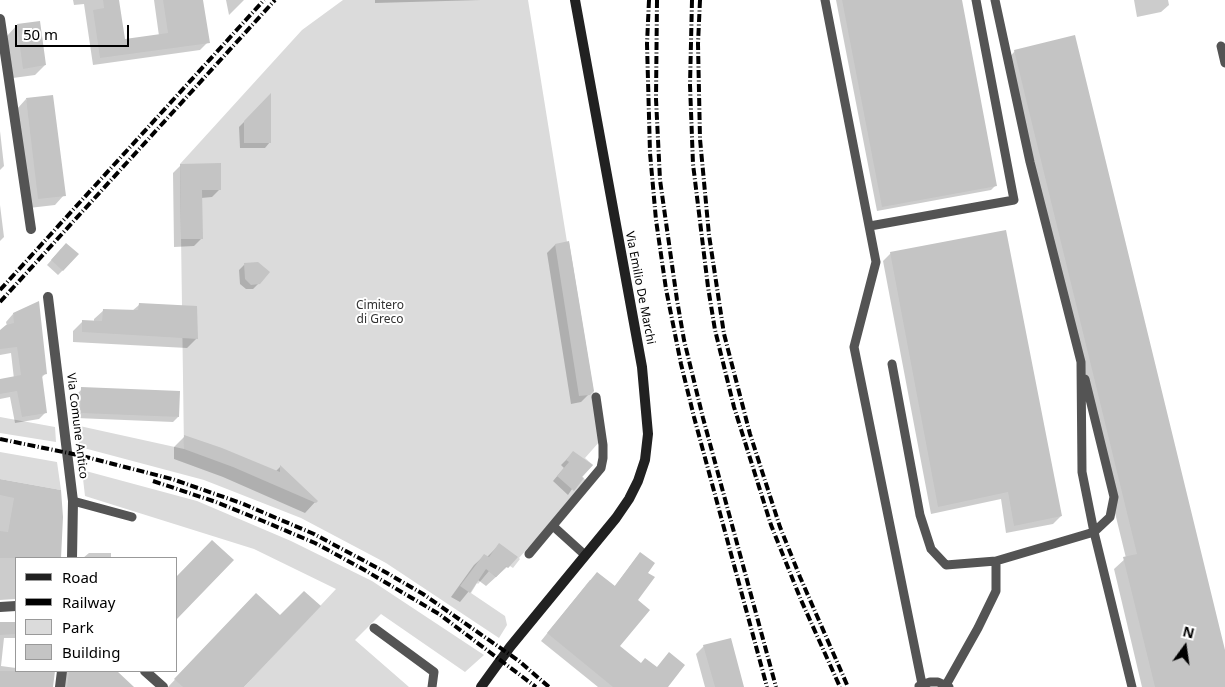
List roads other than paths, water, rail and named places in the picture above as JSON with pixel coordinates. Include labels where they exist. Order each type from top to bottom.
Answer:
[{"type":"street","name":"Via Emilio De Marchi","points":[[480,687],[629,498],[638,481],[645,460],[648,434],[642,367],[574,4]]},
{"type":"street","points":[[0,19],[31,229]]},
{"type":"street","name":"Via Comune Antico","points":[[48,297],[73,501],[72,557]]},
{"type":"street","points":[[0,607],[15,606]]},
{"type":"street","points":[[60,687],[62,672]]},
{"type":"street","points":[[146,672],[163,687]]},
{"type":"lane","points":[[825,0],[876,262],[854,347],[920,685],[938,682],[947,686],[996,591],[996,561]]},
{"type":"lane","points":[[870,226],[1014,200],[976,0]]},
{"type":"lane","points":[[892,364],[920,515],[931,549],[946,565],[996,561],[1094,532],[1110,517],[1114,498],[1030,162],[995,0]]},
{"type":"lane","points":[[1221,46],[1225,63]]},
{"type":"lane","points":[[1081,362],[1082,472],[1094,532],[1132,687]]},
{"type":"lane","points":[[529,554],[596,475],[602,465],[603,445],[596,397]]},
{"type":"lane","points":[[73,501],[132,517]]},
{"type":"lane","points":[[552,526],[585,555]]},
{"type":"lane","points":[[374,628],[434,672],[432,687]]},
{"type":"railway","points":[[0,290],[264,0]]},
{"type":"railway","points":[[0,302],[275,0]]},
{"type":"railway","points":[[649,0],[647,44],[650,153],[656,220],[666,289],[694,417],[767,687]]},
{"type":"railway","points":[[657,0],[656,99],[660,180],[677,300],[684,340],[703,418],[776,687]]},
{"type":"railway","points":[[692,0],[690,85],[693,164],[715,330],[734,407],[771,525],[801,600],[840,687]]},
{"type":"railway","points":[[700,0],[698,44],[700,139],[709,235],[724,334],[750,434],[780,527],[848,687]]},
{"type":"railway","points":[[0,439],[78,455],[172,479],[241,503],[314,534],[423,594],[519,661],[549,687]]},
{"type":"railway","points":[[153,481],[216,502],[315,543],[439,614],[536,687]]},
{"type":"park label","name":"Cimitero di Greco","points":[[380,313]]}]
